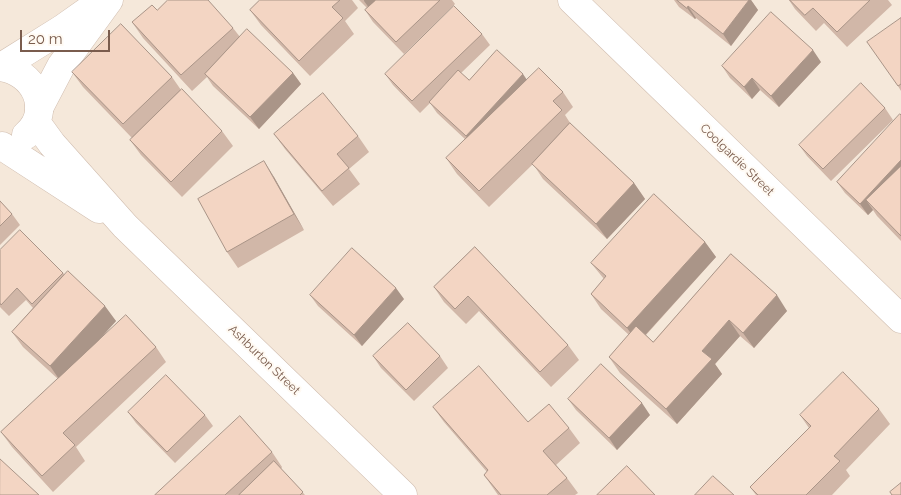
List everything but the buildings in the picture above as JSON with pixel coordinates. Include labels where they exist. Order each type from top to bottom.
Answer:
[{"type":"street","points":[[0,67],[62,29],[102,0]]},
{"type":"street","points":[[1,146],[12,144],[22,139],[31,131],[61,66],[108,0]]},
{"type":"street","name":"Coolgardie Street","points":[[572,0],[901,319]]},
{"type":"street","name":"Ashburton Street","points":[[0,67],[20,73],[28,80],[38,97],[38,115],[52,144],[125,226],[403,495]]},
{"type":"street","name":"Ashburton Street","points":[[1,146],[125,226]]},
{"type":"shaded area","points":[[0,0],[901,0],[901,495],[0,495]]}]
